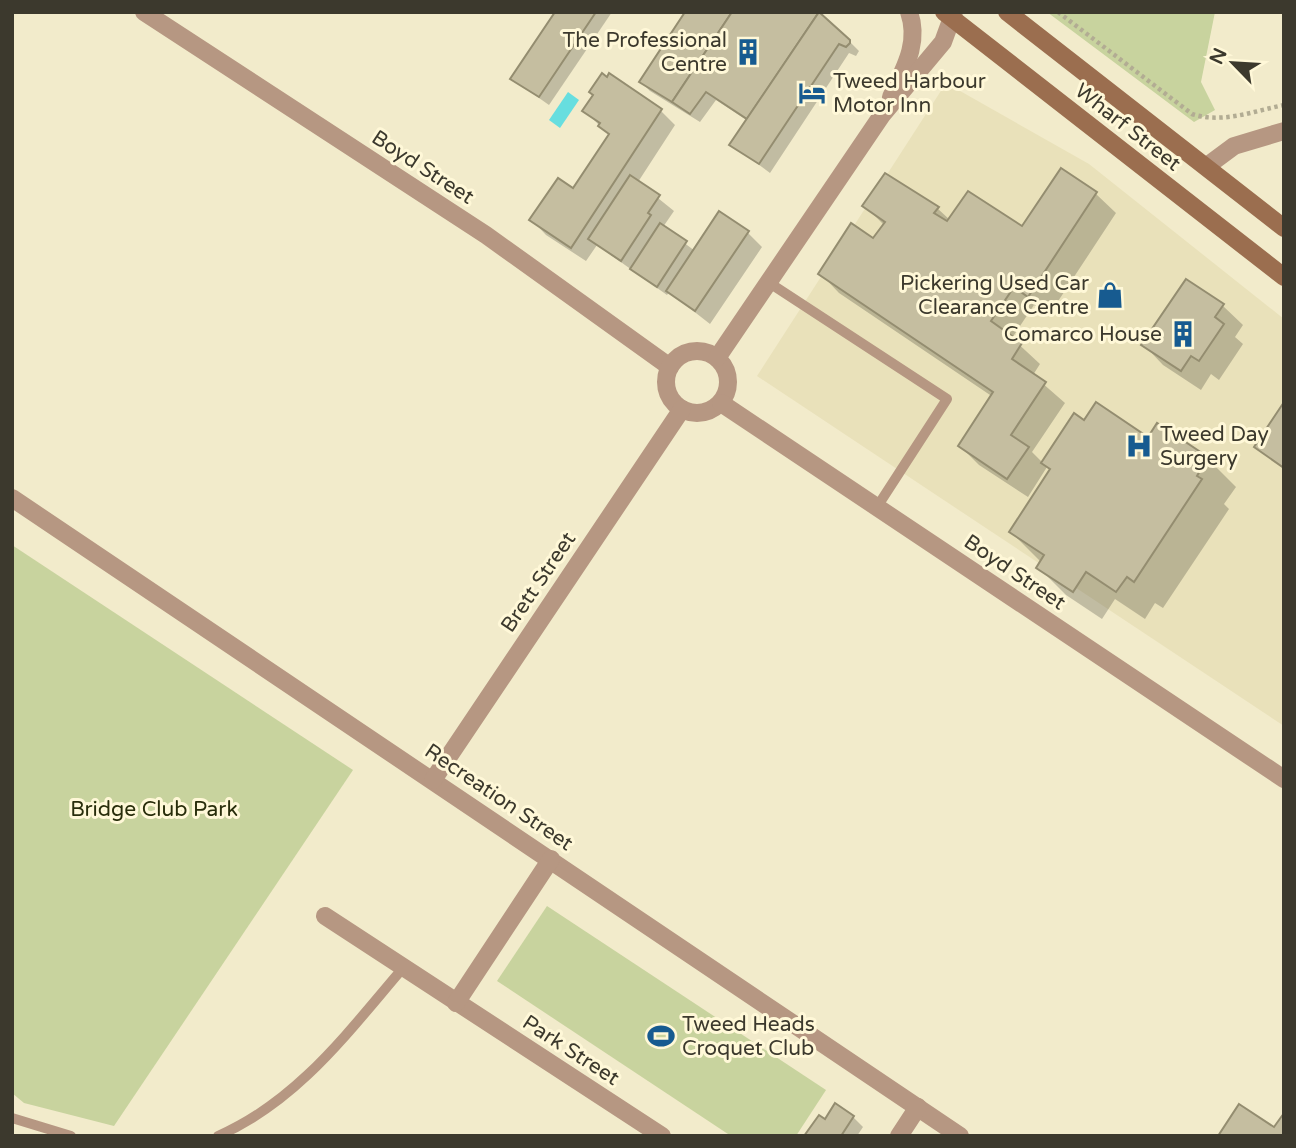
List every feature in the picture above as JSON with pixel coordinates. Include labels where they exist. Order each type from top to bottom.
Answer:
[{"type":"main road","name":"Wharf Street","points":[[1007,12],[1284,228]]},
{"type":"main road","name":"Wharf Street","points":[[950,14],[1284,277]]},
{"type":"street","name":"Boyd Street","points":[[144,12],[486,235],[670,367]]},
{"type":"street","points":[[881,116],[910,57],[914,38],[909,12]]},
{"type":"street","points":[[1017,12],[1032,32]]},
{"type":"street","points":[[717,358],[881,116],[924,68],[943,41],[950,14]]},
{"type":"street","points":[[1207,166],[1234,146],[1284,131]]},
{"type":"street","points":[[707,352],[717,358],[729,379],[722,403],[703,414],[681,410],[669,395],[666,385],[670,367],[687,353],[707,352]]},
{"type":"street","name":"Boyd Street","points":[[722,403],[1284,779]]},
{"type":"street","name":"Brett Street","points":[[433,780],[681,410]]},
{"type":"street","name":"Recreation Street","points":[[12,498],[960,1136]]},
{"type":"street","points":[[456,1003],[551,859]]},
{"type":"street","name":"Park Street","points":[[325,916],[662,1136]]},
{"type":"street","points":[[899,1136],[918,1108]]},
{"type":"lane","points":[[768,282],[947,399],[877,507]]},
{"type":"lane","points":[[218,1136],[278,1103],[328,1057],[403,968]]},
{"type":"lane","points":[[12,1118],[71,1136]]},
{"type":"path","points":[[1058,12],[1192,114],[1205,119],[1222,119],[1284,105]]},
{"type":"shaded area","points":[[946,83],[1089,164],[1284,319],[1284,726],[757,376]]},
{"type":"green space","points":[[1047,12],[1215,12],[1201,82],[1215,110],[1194,122]]},
{"type":"green space","name":"Bridge Club Park","points":[[12,545],[353,770],[114,1126],[24,1103],[12,1093]]},
{"type":"green space","name":"Tweed Heads Croquet Club","points":[[547,906],[826,1090],[796,1136],[731,1136],[497,981]]},
{"type":"water","points":[[568,92],[579,100],[560,128],[549,120]]},
{"type":"building","points":[[555,12],[596,12],[539,97],[510,79]]},
{"type":"building","points":[[685,12],[732,12],[672,102],[639,82]]},
{"type":"building","name":"The Professional Centre","points":[[732,12],[819,12],[747,119],[706,92],[690,114],[672,102]]},
{"type":"building","points":[[819,12],[850,40],[850,43],[846,47],[839,44],[759,164],[729,145]]},
{"type":"building","points":[[602,73],[607,77],[609,73],[662,109],[571,248],[529,220],[558,178],[573,188],[609,134],[598,126],[600,123],[582,111],[593,95],[589,92]]},
{"type":"building","points":[[1061,168],[1097,192],[1028,297],[1014,287],[991,321],[1022,343],[1012,359],[1046,382],[1011,435],[1029,447],[1007,479],[958,446],[993,392],[818,274],[851,223],[873,238],[885,222],[862,206],[885,173],[939,207],[934,213],[947,221],[968,191],[1022,226]]},
{"type":"building","points":[[630,175],[660,195],[648,213],[651,215],[621,261],[588,239]]},
{"type":"building","points":[[719,211],[749,231],[695,311],[666,291]]},
{"type":"building","points":[[660,223],[687,241],[657,287],[630,269]]},
{"type":"building","name":"Comarco House","points":[[1186,279],[1224,304],[1215,317],[1224,324],[1199,361],[1191,356],[1181,371],[1141,345]]},
{"type":"building","name":"Tweed Day Surgery","points":[[1096,402],[1148,437],[1157,423],[1208,457],[1197,476],[1202,479],[1134,582],[1127,577],[1116,592],[1086,572],[1073,592],[1036,568],[1044,555],[1009,532],[1050,469],[1041,463],[1074,413],[1084,420]]},
{"type":"building","points":[[1284,402],[1284,468],[1254,447]]},
{"type":"building","points":[[835,1103],[854,1116],[841,1136],[804,1136],[819,1115],[825,1119]]},
{"type":"building","points":[[1239,1104],[1274,1127],[1284,1113],[1284,1136],[1218,1136]]},
{"type":"place","name":"The Professional Centre","points":[[748,52]]},
{"type":"place","name":"Tweed Harbour Motor Inn","points":[[812,93]]},
{"type":"place","name":"Pickering Used Car Clearance Centre","points":[[1110,295]]},
{"type":"place","name":"Comarco House","points":[[1183,334]]},
{"type":"place","name":"Tweed Day Surgery","points":[[1139,446]]},
{"type":"place","name":"Tweed Heads Croquet Club","points":[[661,1036]]}]
